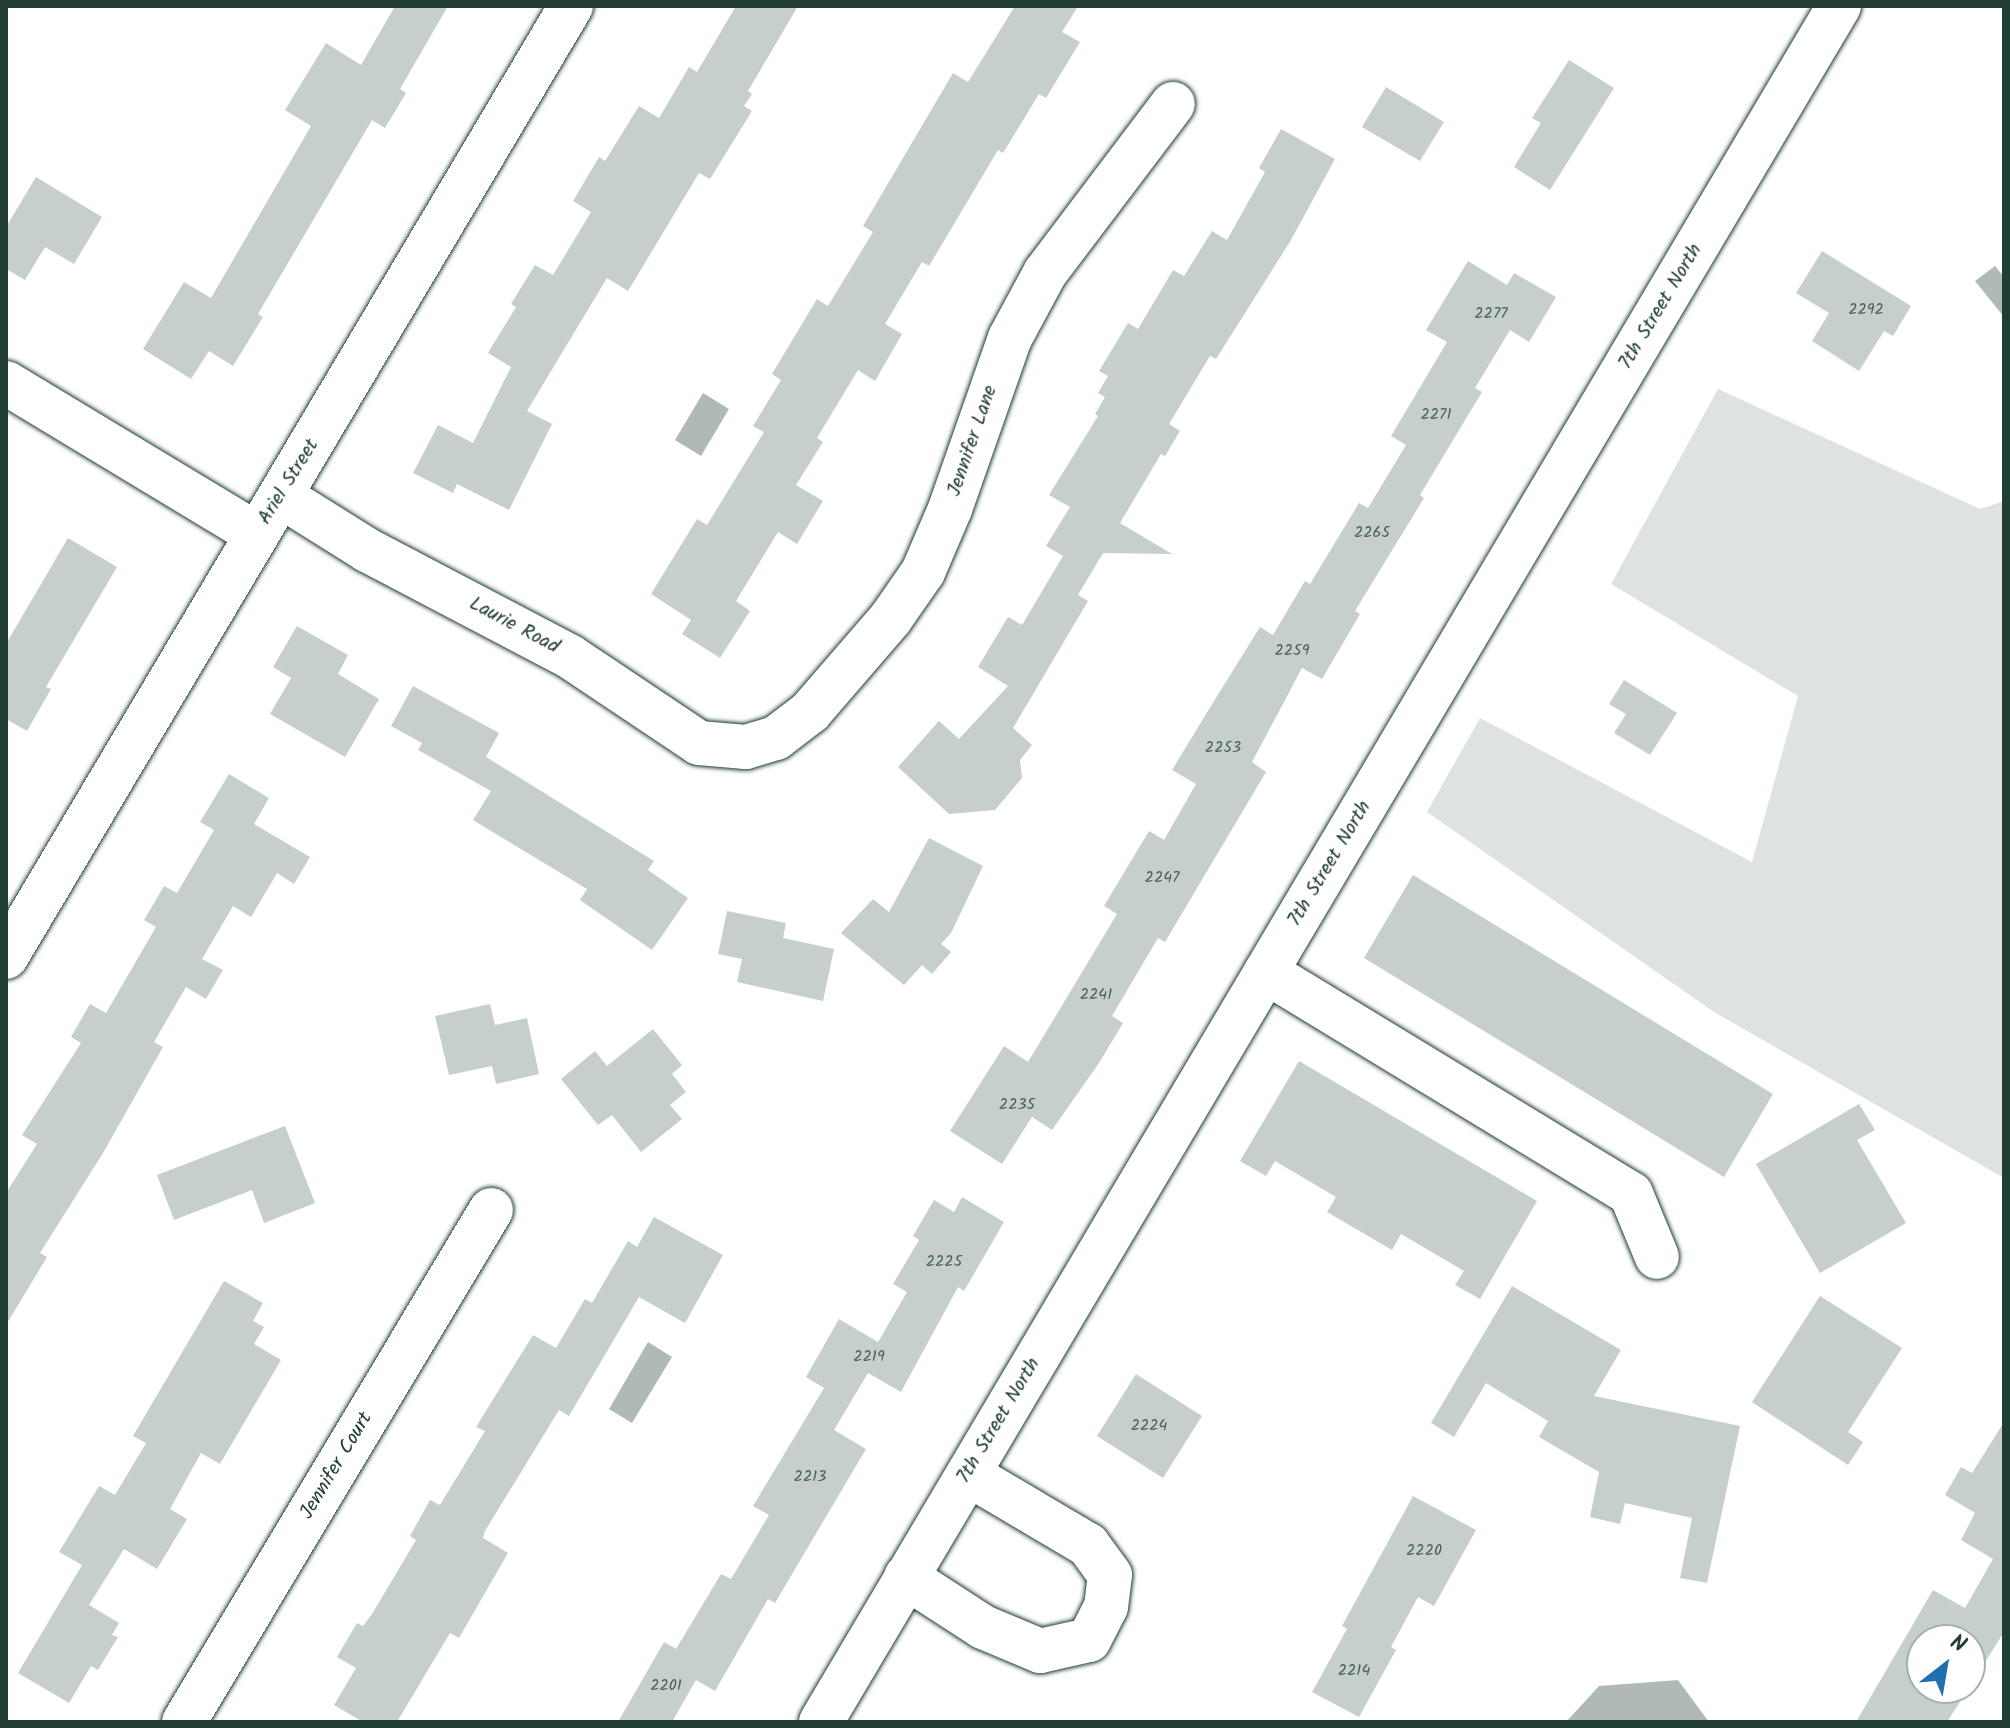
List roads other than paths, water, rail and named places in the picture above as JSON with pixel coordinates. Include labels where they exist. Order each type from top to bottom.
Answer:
[{"type":"street","name":"Ariel Street","points":[[6,957],[571,6]]},
{"type":"street","name":"7th Street North","points":[[821,1722],[1839,6]]},
{"type":"street","name":"Jennifer Lane","points":[[746,747],[776,738],[801,721],[891,618],[923,572],[950,509],[1010,338],[1045,273],[1173,104]]},
{"type":"street","points":[[6,383],[256,534]]},
{"type":"street","name":"Laurie Road","points":[[281,496],[367,550],[569,656],[699,743],[746,747]]},
{"type":"street","points":[[1266,972],[1631,1194],[1657,1257]]},
{"type":"street","name":"Jennifer Court","points":[[184,1722],[491,1210]]},
{"type":"street","points":[[906,1577],[983,1627],[1040,1651],[1089,1640],[1106,1607],[1110,1575],[1088,1545],[968,1474]]}]
